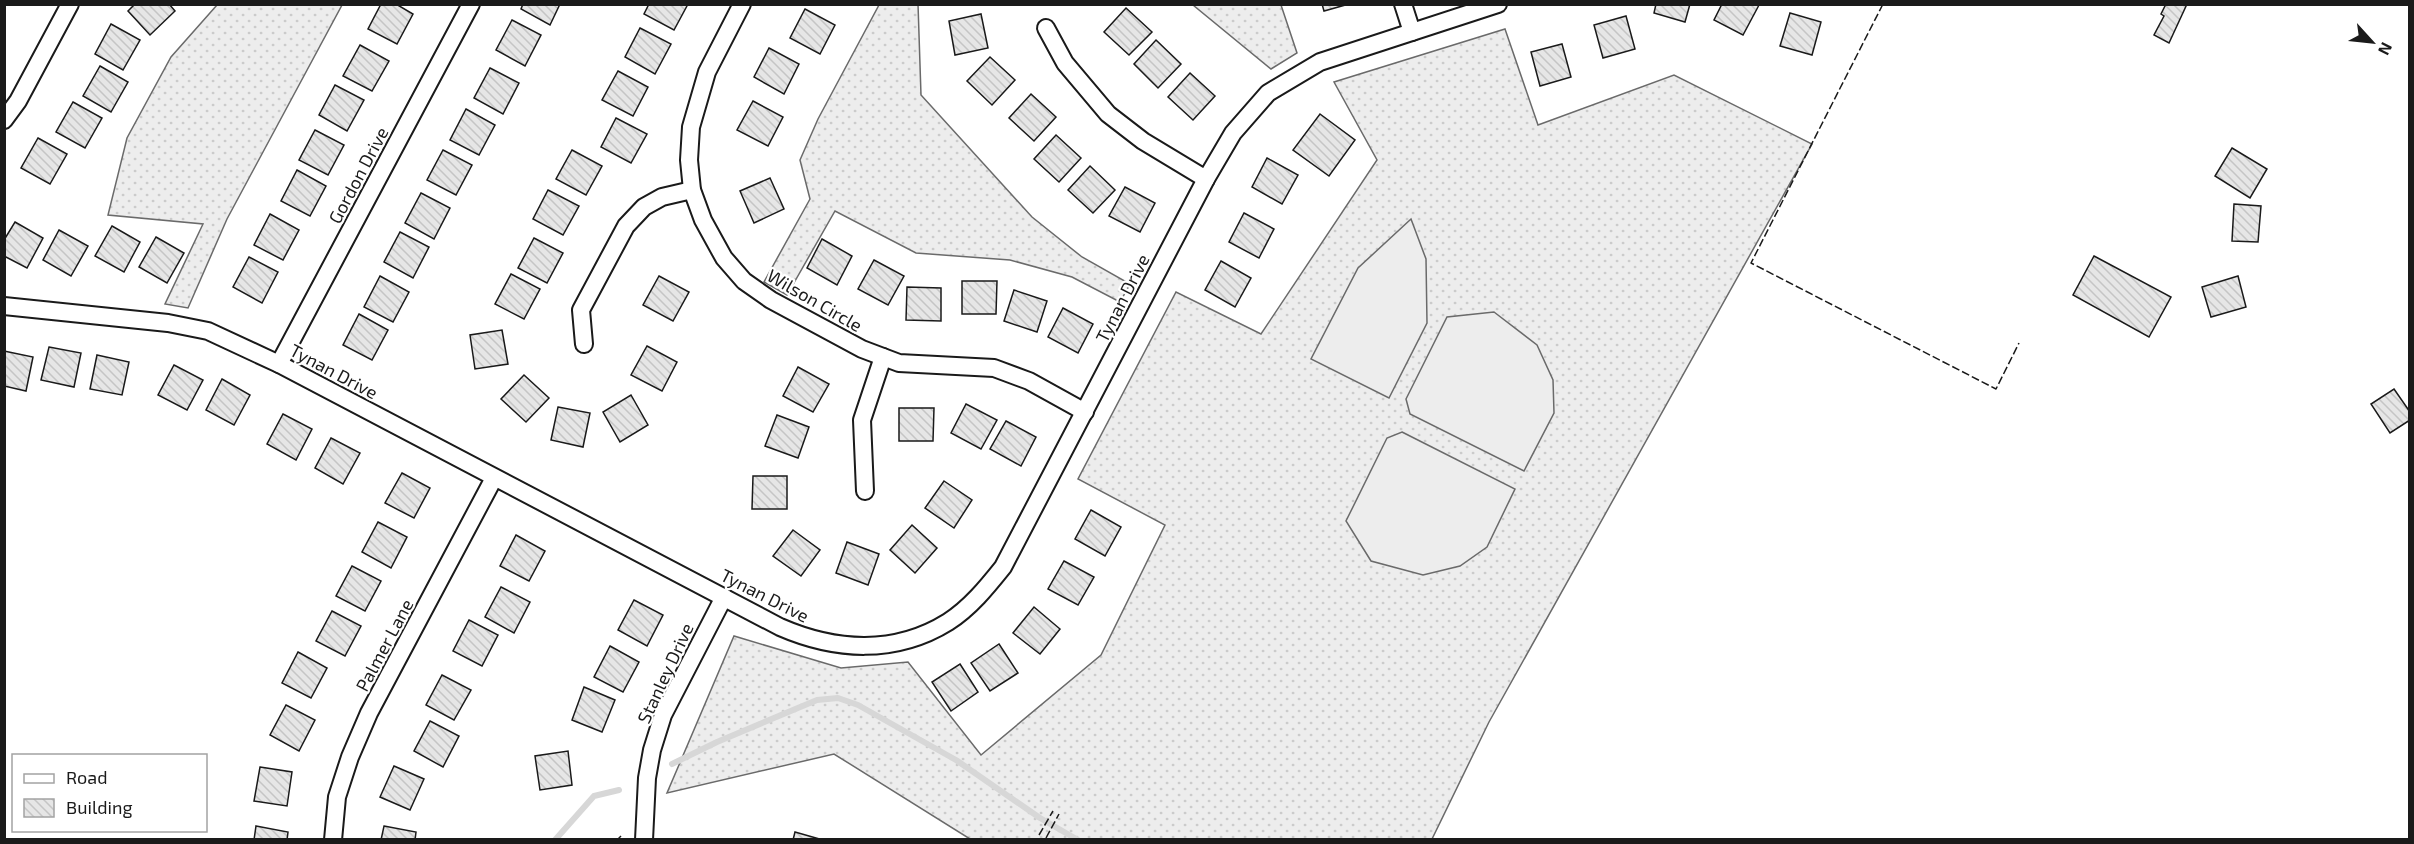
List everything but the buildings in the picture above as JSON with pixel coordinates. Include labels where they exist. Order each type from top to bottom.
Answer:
[{"type":"street","points":[[4,120],[18,101],[70,4]]},
{"type":"street","name":"Gordon Drive","points":[[279,364],[471,4]]},
{"type":"street","name":"Wilson Circle","points":[[742,4],[707,72],[691,127],[689,160],[692,190],[703,220],[724,258],[744,281],[771,300],[862,349],[899,363],[994,368],[1029,381],[1085,412]]},
{"type":"street","points":[[1403,4],[1412,32]]},
{"type":"street","name":"Tynan Drive","points":[[4,306],[168,323],[208,331],[279,364],[805,638],[832,645],[871,647],[912,640],[948,622],[978,597],[1003,567],[1206,179],[1233,133],[1268,93],[1320,62],[1498,4]]},
{"type":"street","points":[[1046,28],[1065,63],[1108,114],[1143,141],[1206,179]]},
{"type":"street","points":[[584,344],[581,310],[626,226],[644,207],[662,197],[692,190]]},
{"type":"street","points":[[865,491],[862,420],[883,357]]},
{"type":"street","name":"Palmer Lane","points":[[333,840],[337,797],[350,757],[369,713],[494,478]]},
{"type":"street","name":"Stanley Drive","points":[[644,840],[647,778],[652,750],[663,715],[724,597]]},
{"type":"shaded area","points":[[918,4],[921,95],[1032,217],[1082,257],[1130,284],[1120,302],[1072,277],[1010,260],[916,253],[835,211],[787,295],[764,282],[810,199],[800,160],[818,119],[879,5]]},
{"type":"shaded area","points":[[217,5],[342,5],[227,219],[188,308],[165,304],[203,224],[108,215],[127,138],[171,57]]},
{"type":"shaded area","points":[[1193,5],[1281,5],[1297,53],[1271,69]]},
{"type":"shaded area","points":[[1505,29],[1538,125],[1674,75],[1812,144],[1489,722],[1432,839],[970,839],[834,754],[667,793],[734,636],[841,668],[908,662],[981,755],[1101,655],[1165,525],[1078,479],[1176,292],[1261,334],[1377,160],[1334,82]]},
{"type":"shaded area","points":[[1411,219],[1426,259],[1427,323],[1389,398],[1311,359],[1358,268]]},
{"type":"shaded area","points":[[1494,312],[1537,345],[1553,380],[1554,413],[1524,471],[1410,414],[1406,399],[1447,317]]},
{"type":"shaded area","points":[[1402,432],[1515,489],[1487,547],[1460,566],[1423,575],[1371,561],[1346,521],[1387,438]]},
{"type":"waterway","points":[[672,764],[717,742],[817,700],[838,698],[858,705],[956,760],[1040,818],[1078,840]]},
{"type":"waterway","points":[[555,840],[594,796],[619,790]]},
{"type":"fence","points":[[1883,4],[1751,263],[1996,389],[2019,343]]},
{"type":"fence","points":[[1039,835],[1053,811]]},
{"type":"fence","points":[[1046,838],[1059,814]]},
{"type":"fence","points":[[617,840],[621,836]]}]
